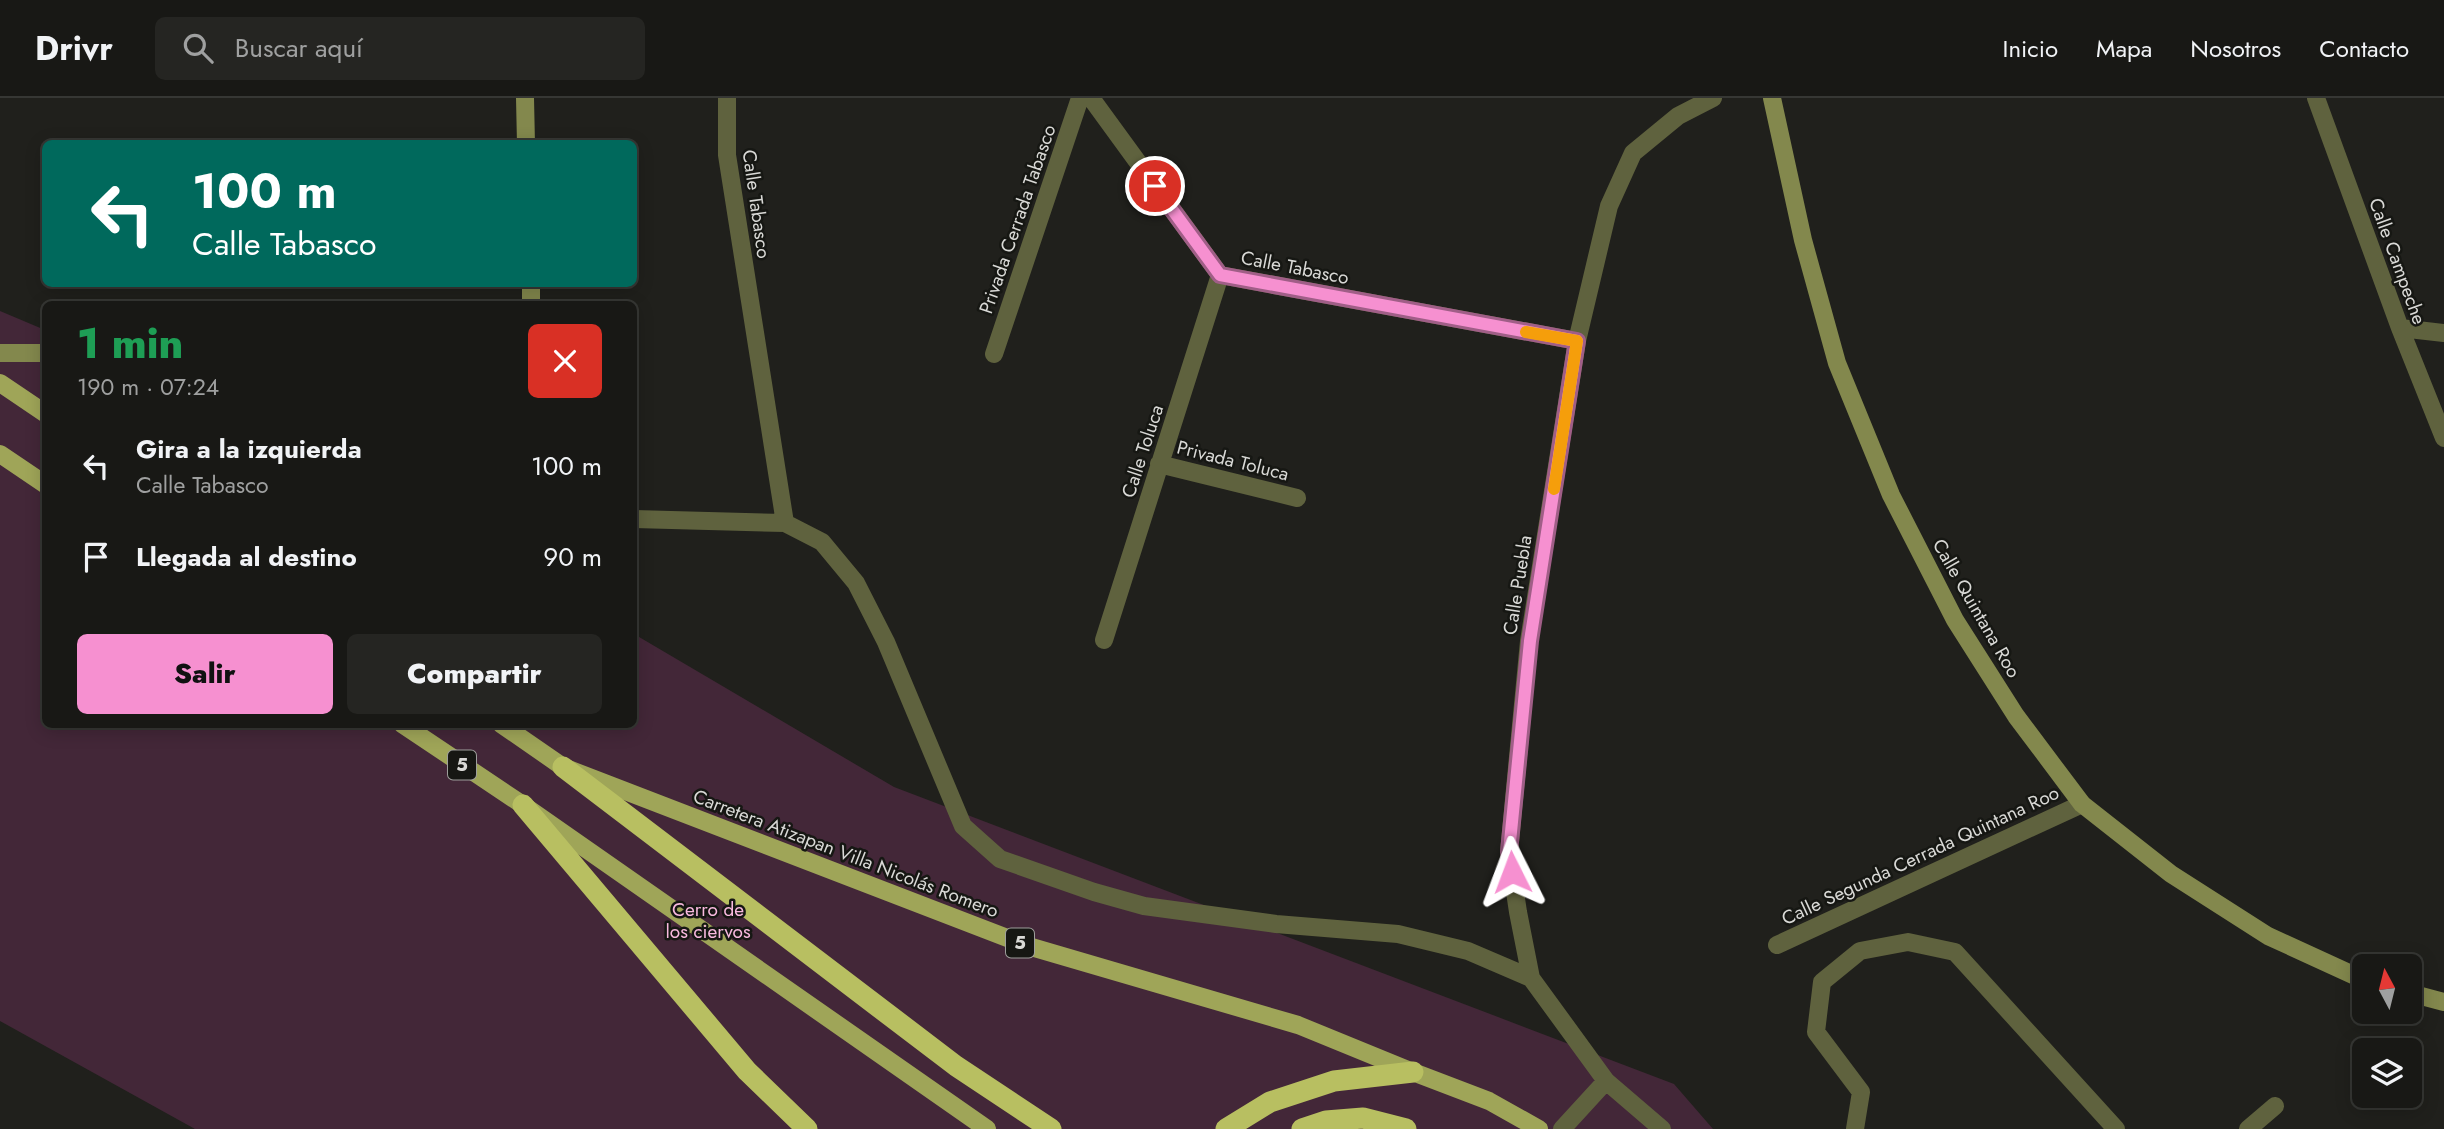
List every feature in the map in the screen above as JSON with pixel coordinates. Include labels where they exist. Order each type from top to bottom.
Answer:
[{"type":"highway","points":[[563,767],[956,1066],[1051,1129]]},
{"type":"highway","points":[[523,805],[747,1071],[807,1129]]},
{"type":"highway","points":[[1226,1129],[1270,1102],[1334,1081],[1413,1072]]},
{"type":"highway","points":[[1302,1129],[1326,1121],[1363,1118],[1406,1129]]},
{"type":"main road","points":[[0,383],[42,411]]},
{"type":"main road","points":[[0,454],[42,482]]},
{"type":"main road","name":"5","points":[[408,728],[523,805],[987,1129]]},
{"type":"main road","name":"Carretera Atizapan Villa Nicolás Romero","points":[[507,728],[563,767],[1028,946],[1298,1025],[1489,1101],[1539,1129]]},
{"type":"street","points":[[525,98],[526,140]]},
{"type":"street","name":"Calle Tabasco","points":[[727,98],[727,155],[785,523]]},
{"type":"street","name":"Privada Cerrada Tabasco","points":[[994,354],[1080,98]]},
{"type":"street","name":"Calle Tabasco","points":[[1091,98],[1220,275],[1577,341]]},
{"type":"street","name":"Calle Puebla","points":[[1662,1129],[1606,1081],[1531,978],[1509,852],[1530,641],[1577,341],[1609,206],[1633,153],[1678,116],[1713,98]]},
{"type":"street","name":"Calle Quintana Roo","points":[[1772,98],[1802,240],[1837,363],[1891,495],[1955,620],[2016,716],[2082,804],[2171,874],[2268,936],[2352,974]]},
{"type":"street","name":"Calle Campeche","points":[[2316,98],[2400,328],[2444,438]]},
{"type":"street","name":"Calle Toluca","points":[[1104,640],[1220,275]]},
{"type":"street","points":[[2400,328],[2444,332]]},
{"type":"street","points":[[0,354],[42,353]]},
{"type":"street","name":"Privada Toluca","points":[[1159,464],[1297,498]]},
{"type":"street","points":[[637,519],[785,523],[822,542],[856,583],[886,642],[963,826],[1000,859],[1094,892],[1144,906],[1276,924],[1398,934],[1468,951],[1531,978]]},
{"type":"street","name":"Calle Segunda Cerrada Quintana Roo","points":[[1777,945],[2082,804]]},
{"type":"street","points":[[1855,1129],[1861,1092],[1816,1032],[1822,982],[1860,951],[1908,942],[1955,952],[2116,1129]]},
{"type":"street","points":[[2422,996],[2444,1002]]},
{"type":"street","points":[[1562,1129],[1606,1081]]},
{"type":"street","points":[[2248,1129],[2275,1106]]},
{"type":"green space","name":"Cerro de los ciervos","points":[[0,311],[42,329],[42,728],[637,728],[637,636],[894,787],[1674,1084],[1713,1129],[195,1129],[0,1021]]},
{"type":"slow traffic","points":[[1526,332],[1577,341],[1554,489]]},
{"type":"route","points":[[1155,186],[1220,275],[1577,341],[1530,641],[1509,852],[1512,872]]}]
